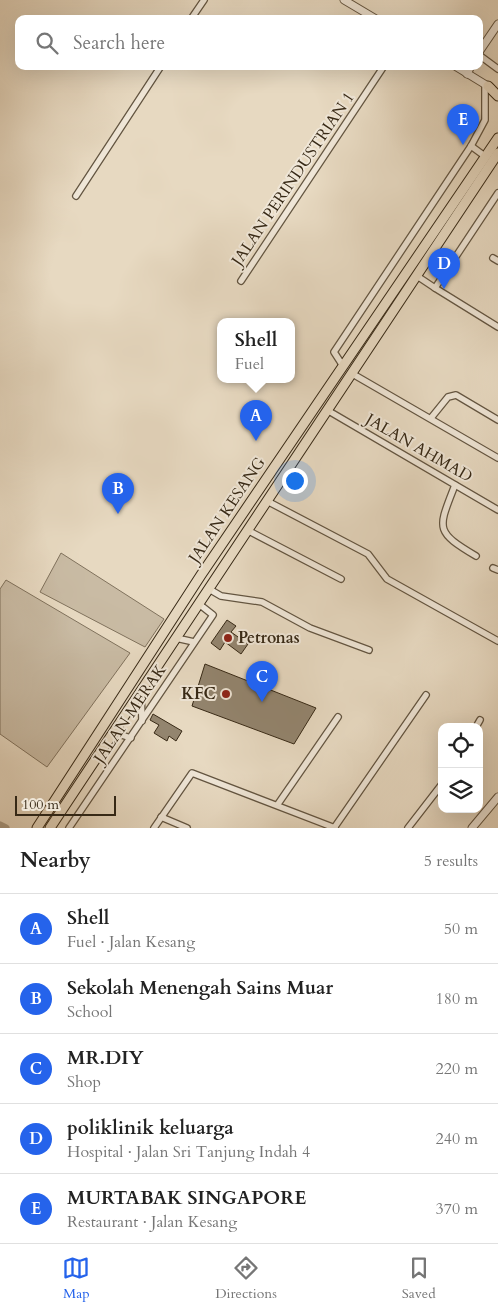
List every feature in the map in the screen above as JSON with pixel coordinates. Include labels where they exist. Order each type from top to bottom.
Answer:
[{"type":"main road","points":[[486,85],[498,93]]},
{"type":"main road","name":"JALAN KESANG","points":[[38,828],[201,575],[341,363],[483,155],[498,138]]},
{"type":"main road","name":"JALAN KESANG","points":[[50,828],[498,153]]},
{"type":"street","points":[[195,15],[204,0]]},
{"type":"street","points":[[344,0],[369,15]]},
{"type":"street","points":[[483,48],[498,24]]},
{"type":"street","points":[[483,57],[498,69]]},
{"type":"street","points":[[76,196],[158,70]]},
{"type":"street","name":"JALAN PERINDUSTRIAN 1","points":[[241,281],[381,70]]},
{"type":"street","points":[[341,363],[334,352],[472,146],[485,120],[486,85],[461,70]]},
{"type":"street","points":[[467,74],[469,70]]},
{"type":"street","points":[[472,146],[483,155]]},
{"type":"street","points":[[435,288],[498,193]]},
{"type":"street","points":[[416,276],[498,327]]},
{"type":"street","points":[[351,372],[498,458]]},
{"type":"street","points":[[431,418],[448,397],[456,395],[498,420]]},
{"type":"street","name":"JALAN AHMAD","points":[[326,410],[498,510]]},
{"type":"street","points":[[455,485],[441,521],[443,529],[451,541],[476,556]]},
{"type":"street","points":[[266,501],[368,554],[387,579],[498,641]]},
{"type":"street","points":[[247,530],[341,579]]},
{"type":"street","points":[[209,589],[221,596],[262,602],[310,628],[369,650]]},
{"type":"street","name":"JALAN MERAK","points":[[69,828],[213,615],[199,604]]},
{"type":"street","points":[[176,638],[194,642]]},
{"type":"street","points":[[141,691],[142,721]]},
{"type":"street","points":[[154,828],[192,773],[278,804],[334,828],[426,695]]},
{"type":"street","points":[[278,804],[338,717]]},
{"type":"street","points":[[114,733],[131,738]]},
{"type":"street","points":[[408,828],[438,789]]},
{"type":"street","points":[[472,828],[498,797]]},
{"type":"street","points":[[161,817],[187,828]]},
{"type":"shaded area","points":[[61,553],[164,619],[145,647],[40,592]]},
{"type":"shaded area","points":[[6,580],[130,653],[47,767],[0,734],[0,589]]},
{"type":"building","points":[[227,620],[236,626],[231,632],[248,644],[241,654],[225,642],[220,650],[211,643]]},
{"type":"building","points":[[205,664],[316,708],[294,744],[192,706]]},
{"type":"building","points":[[153,714],[182,731],[176,741],[169,736],[167,741],[154,733],[159,725],[150,720]]},
{"type":"waterway","points":[[0,825],[6,828]]},
{"type":"place","name":"MURTABAK SINGAPORE","points":[[463,145]]},
{"type":"place","name":"poliklinik keluarga","points":[[444,289]]},
{"type":"place","name":"Shell","points":[[256,441]]},
{"type":"place","name":"Sekolah Menengah Sains Muar","points":[[118,514]]},
{"type":"place","name":"Petronas","points":[[228,638]]},
{"type":"place","name":"KFC","points":[[226,694]]},
{"type":"place","name":"MR.DIY","points":[[262,702]]}]
